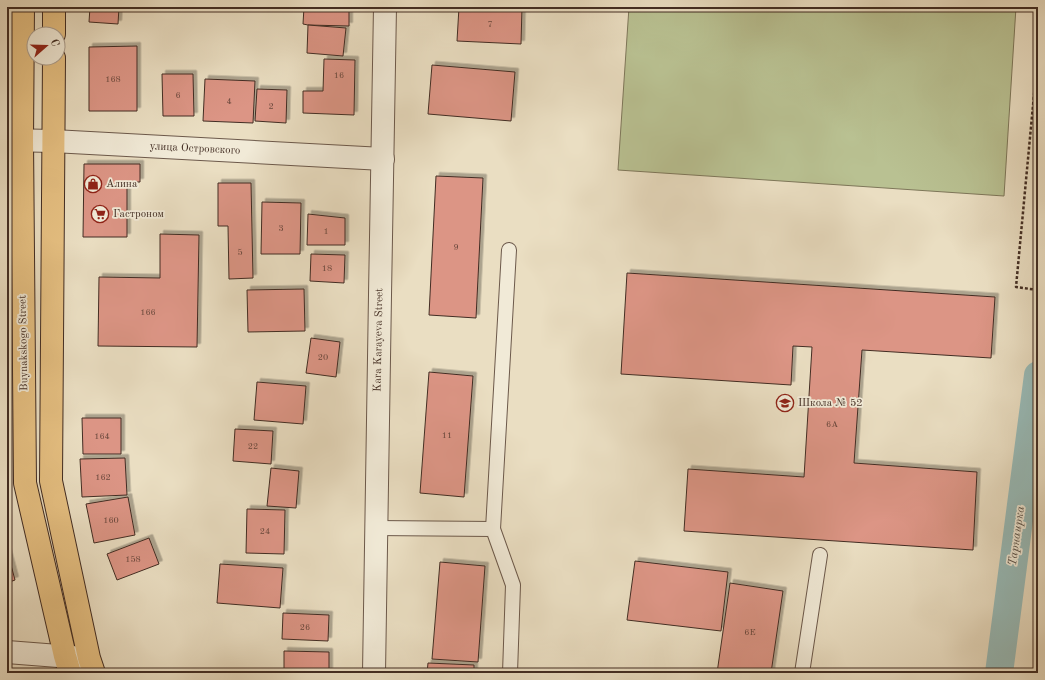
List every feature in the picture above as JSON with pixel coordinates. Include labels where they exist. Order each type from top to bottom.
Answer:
[{"type":"main road","name":"Buynakskogo Street","points":[[23,7],[14,140],[25,483],[67,665]]},
{"type":"main road","points":[[54,7],[54,26]]},
{"type":"main road","points":[[54,66],[51,481],[92,666]]},
{"type":"street","name":"Kara Karayeva Street","points":[[374,673],[375,528],[385,7]]},
{"type":"street","name":"улица Островского","points":[[14,140],[383,159]]},
{"type":"street","points":[[7,652],[67,665],[92,666]]},
{"type":"lane","points":[[509,250],[493,528],[513,585],[510,673]]},
{"type":"lane","points":[[375,528],[493,528]]},
{"type":"lane","points":[[802,673],[820,555]]},
{"type":"path","points":[[1038,52],[1016,287],[1038,290]]},
{"type":"green space","points":[[629,7],[1016,7],[1004,196],[618,170]]},
{"type":"building","points":[[90,7],[119,7],[118,24],[89,22]]},
{"type":"building","points":[[304,7],[349,7],[349,26],[303,24]]},
{"type":"building","points":[[459,7],[522,7],[521,44],[457,41]]},
{"type":"building","points":[[308,25],[346,28],[343,56],[307,53]]},
{"type":"building","points":[[137,46],[137,111],[89,111],[89,47]]},
{"type":"building","points":[[324,59],[355,60],[354,115],[303,113],[303,91],[323,91]]},
{"type":"building","points":[[432,65],[515,72],[511,121],[428,114]]},
{"type":"building","points":[[162,74],[193,74],[194,116],[163,116]]},
{"type":"building","points":[[205,79],[255,81],[253,123],[203,121]]},
{"type":"building","points":[[257,89],[287,90],[286,123],[255,121]]},
{"type":"building","points":[[84,164],[140,164],[140,182],[127,182],[127,237],[83,237]]},
{"type":"building","points":[[436,176],[483,178],[476,318],[429,315]]},
{"type":"building","points":[[218,183],[251,183],[253,278],[229,279],[228,226],[218,226]]},
{"type":"building","points":[[262,202],[301,203],[300,254],[261,254]]},
{"type":"building","points":[[308,214],[345,218],[345,245],[307,245]]},
{"type":"building","points":[[160,234],[199,235],[197,347],[98,346],[99,277],[160,278]]},
{"type":"building","points":[[311,254],[345,255],[344,283],[310,281]]},
{"type":"building","points":[[627,273],[995,297],[991,358],[862,350],[854,463],[977,472],[973,550],[684,531],[688,469],[804,477],[812,347],[793,346],[791,385],[621,374]]},
{"type":"building","points":[[304,289],[305,331],[248,332],[247,290]]},
{"type":"building","points":[[311,338],[340,342],[336,377],[306,373]]},
{"type":"building","points":[[429,372],[473,376],[464,497],[420,493]]},
{"type":"building","points":[[257,382],[306,386],[303,424],[254,420]]},
{"type":"building","points":[[82,418],[121,418],[121,454],[83,454]]},
{"type":"building","points":[[235,429],[273,431],[271,464],[233,461]]},
{"type":"building","points":[[125,458],[127,495],[82,497],[80,459]]},
{"type":"building","points":[[271,468],[299,471],[296,508],[267,506]]},
{"type":"building","points":[[128,497],[135,535],[94,543],[86,504]]},
{"type":"building","points":[[247,509],[285,510],[284,554],[246,553]]},
{"type":"building","points":[[149,538],[159,564],[117,580],[107,554]]},
{"type":"building","points":[[7,550],[15,580],[7,583]]},
{"type":"building","points":[[635,561],[728,572],[721,631],[627,620]]},
{"type":"building","points":[[440,562],[485,566],[478,662],[432,659]]},
{"type":"building","points":[[220,564],[283,568],[280,608],[217,603]]},
{"type":"building","points":[[730,583],[783,591],[771,673],[717,673]]},
{"type":"building","points":[[283,613],[329,615],[328,641],[282,639]]},
{"type":"building","points":[[284,651],[329,652],[329,673],[284,673]]},
{"type":"building","points":[[428,663],[474,665],[474,673],[427,673]]},
{"type":"waterway","name":"Тарнаирка","points":[[999,673],[1038,375]]},
{"type":"place","name":"Алина","points":[[93,184]]},
{"type":"place","name":"Гастроном","points":[[100,214]]},
{"type":"place","name":"Школа № 52","points":[[785,403]]}]
